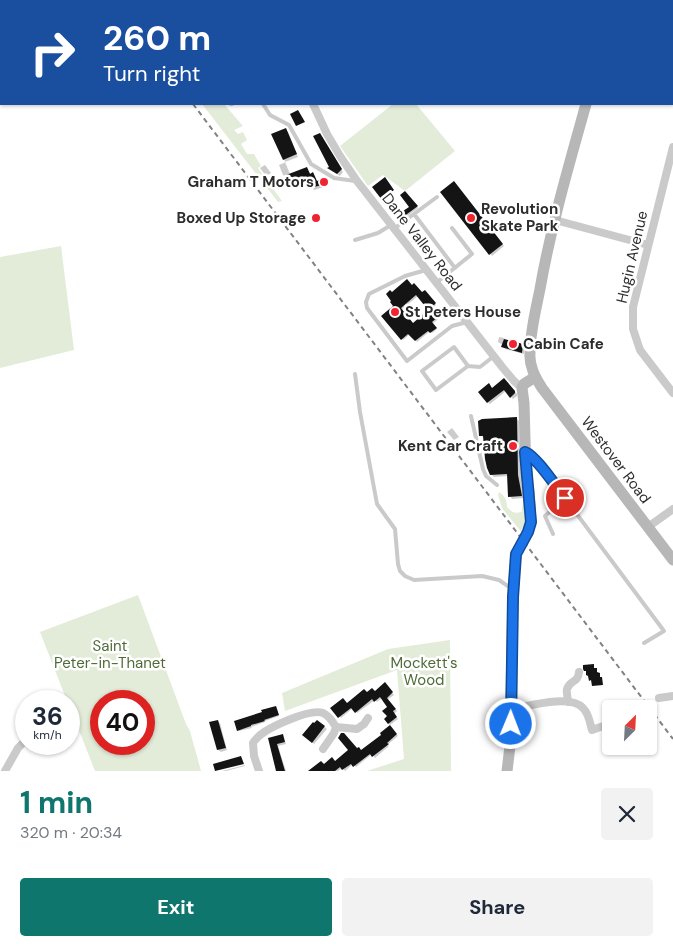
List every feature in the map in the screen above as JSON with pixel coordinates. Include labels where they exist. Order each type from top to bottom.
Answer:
[{"type":"main road","points":[[507,771],[510,746],[516,554],[528,532],[531,522],[522,388],[524,384],[535,377],[530,353],[545,262],[586,105]]},
{"type":"main road","name":"Westover Road","points":[[535,377],[673,560]]},
{"type":"street","name":"Dane Valley Road","points":[[314,105],[340,156],[357,181],[494,356],[522,388]]},
{"type":"street","name":"Hugin Avenue","points":[[673,147],[633,307],[633,329],[640,350],[673,393]]},
{"type":"street","points":[[664,180],[673,182]]},
{"type":"street","points":[[555,220],[648,245]]},
{"type":"street","points":[[648,528],[673,509]]},
{"type":"street","points":[[568,702],[567,690],[571,683],[576,680],[579,672]]},
{"type":"street","points":[[659,698],[673,696]]},
{"type":"street","points":[[511,709],[554,702],[573,702],[582,706],[585,710],[592,730],[602,726]]},
{"type":"street","points":[[259,771],[254,756],[253,744],[259,736],[286,721],[314,712],[323,713],[336,727],[357,729],[368,718]]},
{"type":"street","points":[[323,749],[336,727]]},
{"type":"street","points":[[4,771],[15,753]]},
{"type":"lane","points":[[265,105],[270,115],[289,125],[311,164],[334,178],[357,181]]},
{"type":"lane","points":[[355,240],[392,227],[437,197]]},
{"type":"lane","points":[[414,214],[455,268]]},
{"type":"lane","points":[[436,283],[472,254],[452,228]]},
{"type":"lane","points":[[426,270],[405,276],[369,294],[366,302],[367,308],[407,361],[452,326],[467,322]]},
{"type":"lane","points":[[468,366],[454,347],[422,371],[436,390],[468,366],[480,367],[494,356]]},
{"type":"lane","points":[[355,374],[376,504],[394,529],[398,564],[402,573],[414,580],[488,576],[499,580],[514,590]]},
{"type":"lane","points":[[471,416],[483,469],[486,476],[497,485]]},
{"type":"lane","points":[[525,452],[534,458],[664,631],[644,643]]},
{"type":"lane","points":[[553,534],[545,516],[565,498]]},
{"type":"green space","points":[[203,105],[225,105],[243,126],[234,130],[238,134],[243,132],[247,140],[241,144],[247,154],[254,154],[261,166],[258,168],[282,201],[278,202]]},
{"type":"green space","points":[[392,105],[417,105],[455,151],[405,191],[383,175],[368,186],[340,146]]},
{"type":"green space","points":[[61,246],[74,350],[0,368],[0,257]]},
{"type":"green space","points":[[499,492],[505,498],[507,507],[517,513],[521,512],[524,494],[526,526],[523,534],[502,508],[498,495]]},
{"type":"green space","name":"Saint Peter-in-Thanet","points":[[138,595],[190,731],[201,771],[95,771],[80,733],[80,690],[63,690],[40,632]]},
{"type":"green space","name":"Mockett's Wood","points":[[450,640],[451,771],[367,771],[404,759],[397,670],[285,711],[282,693],[388,649]]},
{"type":"building","points":[[298,110],[305,122],[296,126],[290,114]]},
{"type":"building","points":[[286,128],[297,154],[283,160],[271,134]]},
{"type":"building","points":[[320,133],[342,169],[337,174],[327,168],[329,167],[313,136]]},
{"type":"building","points":[[307,167],[310,174],[313,172],[317,181],[324,178],[326,184],[310,188],[308,183],[299,186],[297,181],[290,184],[286,175]]},
{"type":"building","points":[[385,177],[394,190],[382,200],[372,187]]},
{"type":"building","name":"Revolution Skate Park","points":[[454,181],[503,244],[489,255],[440,192]]},
{"type":"building","points":[[405,191],[418,206],[403,217],[400,213],[409,207],[400,195]]},
{"type":"building","name":"St Peters House","points":[[407,279],[412,285],[414,283],[422,292],[425,290],[436,303],[433,306],[440,315],[432,322],[437,328],[430,333],[428,331],[415,341],[408,334],[401,340],[381,316],[393,306],[386,294],[390,290],[392,292]],"holes":[[[416,295],[428,310],[413,323],[401,308]]]},
{"type":"building","name":"Cabin Cafe","points":[[504,339],[523,344],[522,353],[501,347]]},
{"type":"building","points":[[504,378],[515,393],[510,398],[504,390],[487,403],[478,392],[489,383],[492,388]]},
{"type":"building","points":[[517,417],[518,475],[522,496],[508,497],[507,474],[490,475],[487,468],[483,436],[479,436],[478,421],[482,419]]},
{"type":"building","points":[[594,664],[594,668],[597,668],[597,672],[602,677],[603,685],[592,686],[591,680],[589,681],[586,671],[583,669],[583,665]]},
{"type":"building","points":[[385,682],[393,692],[387,698],[396,709],[393,711],[397,717],[388,724],[384,719],[387,716],[382,711],[387,707],[380,697],[374,702],[372,699],[355,713],[351,708],[338,718],[330,708],[343,698],[347,703],[364,689],[367,692],[372,688],[375,691]]},
{"type":"building","points":[[276,706],[279,715],[237,731],[234,721]]},
{"type":"building","points":[[218,720],[226,748],[217,750],[209,722]]},
{"type":"building","points":[[317,720],[325,726],[312,743],[302,735]]},
{"type":"building","points":[[390,725],[397,734],[387,743],[389,744],[372,757],[370,754],[353,767],[351,764],[342,770],[340,767],[335,771],[308,771],[321,761],[324,764],[332,757],[335,761],[348,750],[338,738],[341,733],[344,733],[361,750],[381,735],[380,733]]},
{"type":"building","points":[[283,734],[285,742],[277,744],[285,771],[276,771],[268,738]]},
{"type":"building","points":[[241,756],[244,764],[215,771],[213,764]]},
{"type":"railway","points":[[194,105],[673,739]]},
{"type":"place","name":"Graham T Motors","points":[[324,182]]},
{"type":"place","name":"Boxed Up Storage","points":[[316,218]]},
{"type":"place","name":"Revolution Skate Park","points":[[471,218]]},
{"type":"place","name":"St Peters House","points":[[395,312]]},
{"type":"place","name":"Cabin Cafe","points":[[513,344]]},
{"type":"place","name":"Kent Car Craft","points":[[513,446]]},
{"type":"route","points":[[511,724],[513,597],[516,554],[528,532],[531,522],[525,452],[538,462],[565,498]]}]
